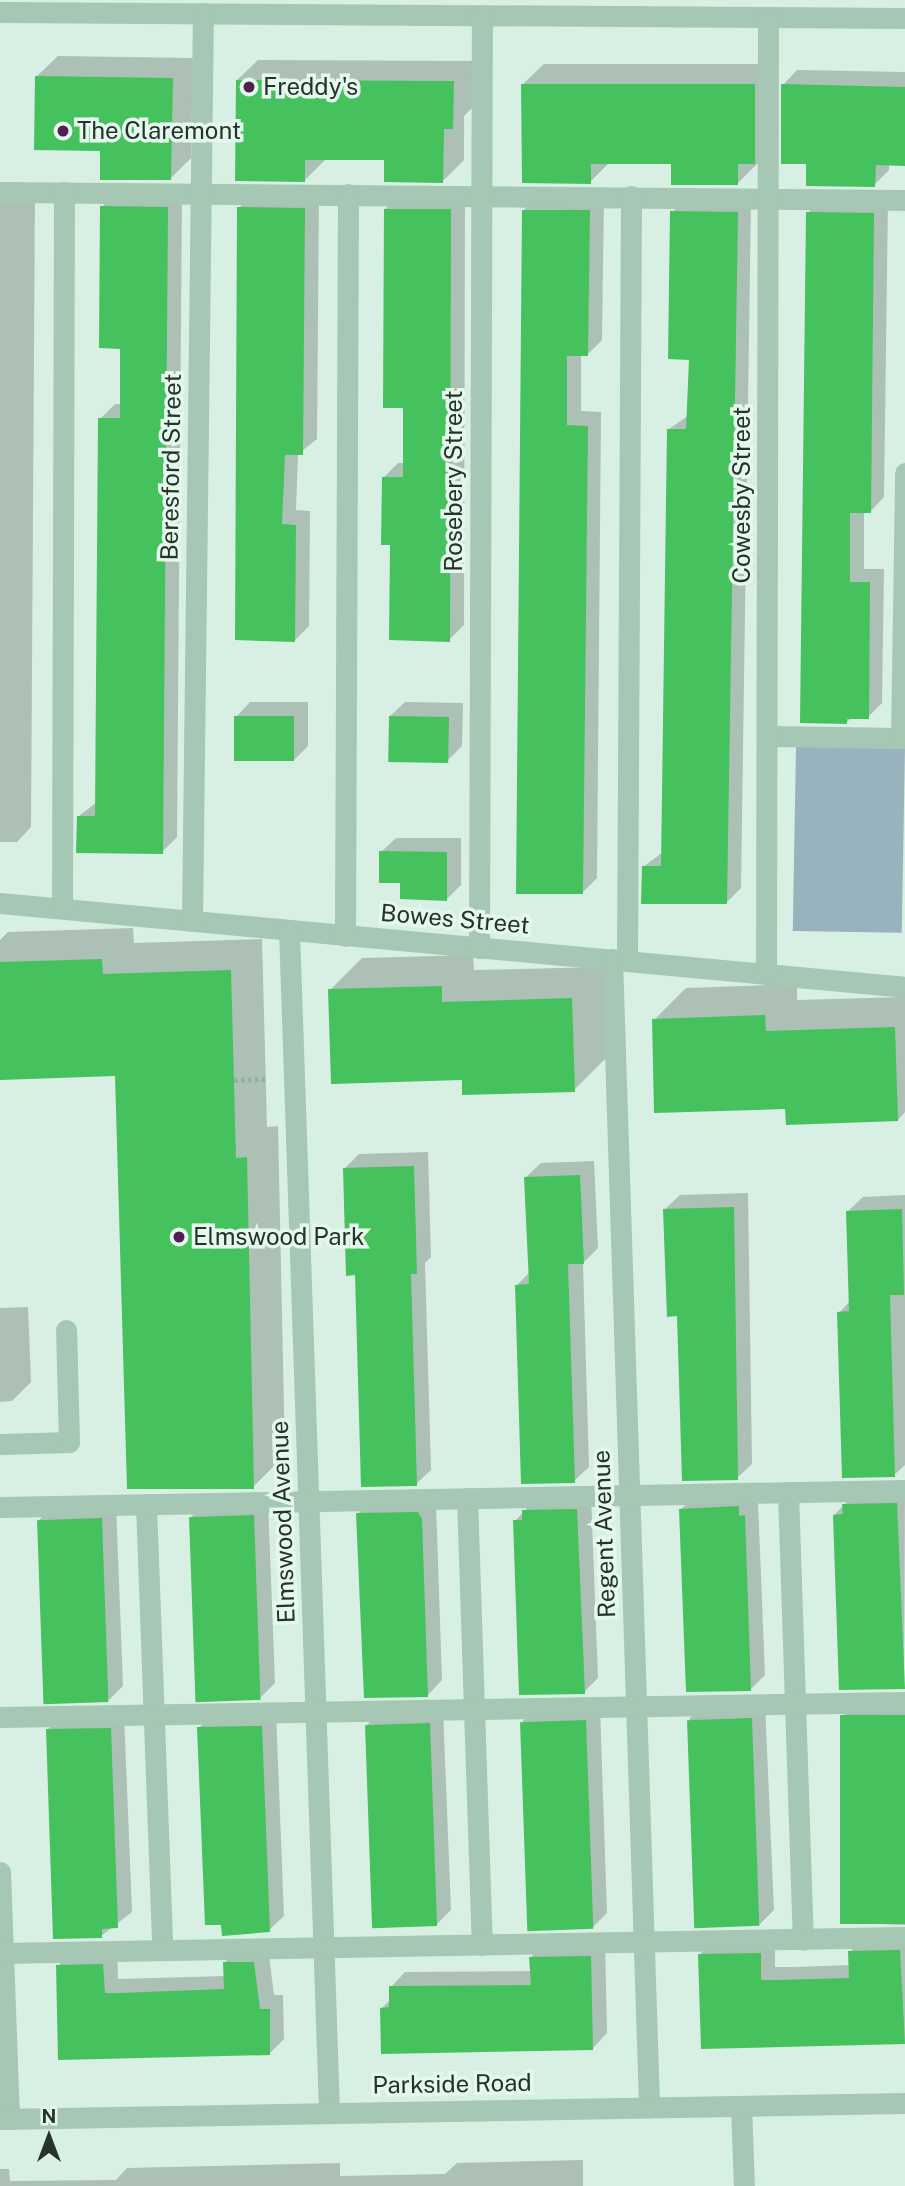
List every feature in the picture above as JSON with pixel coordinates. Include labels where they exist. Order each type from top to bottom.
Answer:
[{"type":"street","points":[[0,12],[203,13],[450,7],[482,15],[737,8],[768,17],[905,18]]},
{"type":"street","name":"Beresford Street","points":[[192,921],[203,13]]},
{"type":"street","name":"Rosebery Street","points":[[479,948],[482,15]]},
{"type":"street","name":"Cowesby Street","points":[[766,974],[768,17]]},
{"type":"street","points":[[0,192],[905,200]]},
{"type":"street","points":[[62,908],[65,192]]},
{"type":"street","points":[[345,936],[348,194]]},
{"type":"street","name":"Regent Avenue","points":[[631,197],[619,960],[629,1495],[649,2107]]},
{"type":"street","points":[[767,736],[901,738],[905,473]]},
{"type":"street","name":"Bowes Street","points":[[0,903],[905,987]]},
{"type":"street","name":"Elmswood Avenue","points":[[289,930],[329,2112]]},
{"type":"street","points":[[0,1444],[69,1442],[66,1330]]},
{"type":"street","points":[[0,1507],[905,1490]]},
{"type":"street","points":[[788,1492],[803,1940]]},
{"type":"street","points":[[467,1498],[482,1945]]},
{"type":"street","points":[[146,1504],[162,1950]]},
{"type":"street","points":[[0,1717],[905,1702]]},
{"type":"street","points":[[0,1872],[5,2119]]},
{"type":"street","points":[[1,1953],[905,1937]]},
{"type":"street","name":"Parkside Road","points":[[5,2119],[905,2103]]},
{"type":"street","points":[[741,2106],[744,2186]]},
{"type":"shaded area","points":[[796,746],[905,748],[902,933],[793,931]]},
{"type":"building","points":[[35,76],[173,78],[171,180],[100,180],[100,151],[34,150]]},
{"type":"building","points":[[236,80],[454,81],[453,129],[444,129],[443,183],[384,182],[384,160],[305,160],[305,182],[235,181]]},
{"type":"building","points":[[521,84],[755,84],[755,164],[738,164],[738,185],[671,185],[671,164],[591,164],[591,184],[522,183]]},
{"type":"building","points":[[781,84],[905,87],[905,166],[876,165],[875,187],[806,186],[806,164],[781,164]]},
{"type":"building","points":[[100,206],[168,207],[163,854],[76,853],[77,816],[95,816],[98,418],[120,418],[120,349],[99,348]]},
{"type":"building","points":[[237,207],[305,208],[303,455],[285,455],[282,524],[296,525],[295,642],[235,640]]},
{"type":"building","points":[[384,209],[451,209],[450,642],[389,640],[390,545],[381,545],[382,477],[403,477],[403,408],[383,408]]},
{"type":"building","points":[[522,210],[590,210],[588,356],[567,356],[567,425],[588,426],[583,894],[516,894]]},
{"type":"building","points":[[670,211],[738,212],[727,904],[641,904],[642,866],[661,866],[667,429],[686,429],[689,360],[668,359]]},
{"type":"building","points":[[806,212],[874,213],[871,513],[850,513],[850,582],[870,582],[869,719],[847,719],[847,724],[800,723]]},
{"type":"building","points":[[234,716],[294,716],[294,761],[234,761]]},
{"type":"building","points":[[389,716],[449,717],[448,763],[388,762]]},
{"type":"building","points":[[379,851],[447,852],[447,901],[400,899],[400,883],[379,883]]},
{"type":"building","name":"Elmswood Park","points":[[102,959],[103,974],[231,970],[236,1158],[247,1157],[254,1489],[127,1489],[115,1076],[0,1080],[0,962]]},
{"type":"building","points":[[442,986],[442,1002],[572,998],[575,1092],[462,1095],[462,1080],[331,1084],[328,989]]},
{"type":"building","points":[[765,1015],[766,1031],[895,1027],[898,1121],[786,1125],[785,1109],[654,1113],[652,1019]]},
{"type":"building","points":[[414,1166],[417,1274],[411,1274],[417,1486],[361,1487],[355,1275],[346,1276],[343,1168]]},
{"type":"building","points":[[580,1175],[584,1264],[568,1264],[575,1483],[521,1484],[515,1285],[529,1284],[524,1177]]},
{"type":"building","points":[[734,1207],[738,1480],[682,1481],[677,1316],[667,1317],[663,1209]]},
{"type":"building","points":[[902,1209],[904,1295],[890,1295],[895,1477],[842,1478],[837,1312],[849,1311],[846,1211]]},
{"type":"building","points":[[897,1503],[905,1689],[839,1690],[833,1515],[843,1514],[842,1504]]},
{"type":"building","points":[[739,1506],[739,1516],[745,1515],[751,1691],[686,1692],[679,1509]]},
{"type":"building","points":[[577,1509],[585,1694],[519,1695],[513,1520],[522,1520],[522,1510]]},
{"type":"building","points":[[418,1512],[422,1519],[428,1697],[364,1698],[356,1513]]},
{"type":"building","points":[[254,1515],[260,1700],[195,1702],[189,1517]]},
{"type":"building","points":[[102,1518],[108,1702],[43,1704],[37,1520]]},
{"type":"building","points":[[840,1715],[905,1715],[905,1924],[840,1924]]},
{"type":"building","points":[[752,1718],[759,1926],[694,1928],[687,1720]]},
{"type":"building","points":[[586,1720],[593,1929],[527,1931],[520,1722]]},
{"type":"building","points":[[430,1723],[437,1926],[372,1928],[365,1725]]},
{"type":"building","points":[[262,1726],[270,1932],[222,1936],[221,1925],[205,1925],[197,1727]]},
{"type":"building","points":[[111,1728],[118,1928],[102,1929],[102,1938],[53,1939],[46,1729]]},
{"type":"building","points":[[900,1950],[905,2044],[701,2049],[698,1954],[761,1953],[761,1980],[780,1980],[849,1978],[848,1951]]},
{"type":"building","points":[[591,1956],[593,2050],[381,2054],[380,2008],[389,2007],[389,1986],[531,1985],[529,1957]]},
{"type":"building","points":[[223,1962],[254,1962],[260,2009],[270,2009],[270,2055],[58,2060],[56,1965],[103,1964],[105,1993],[118,1993],[224,1989]]},
{"type":"place","name":"Freddy's","points":[[249,87]]},
{"type":"place","name":"The Claremont","points":[[63,131]]},
{"type":"place","name":"Elmswood Park","points":[[179,1237]]}]
